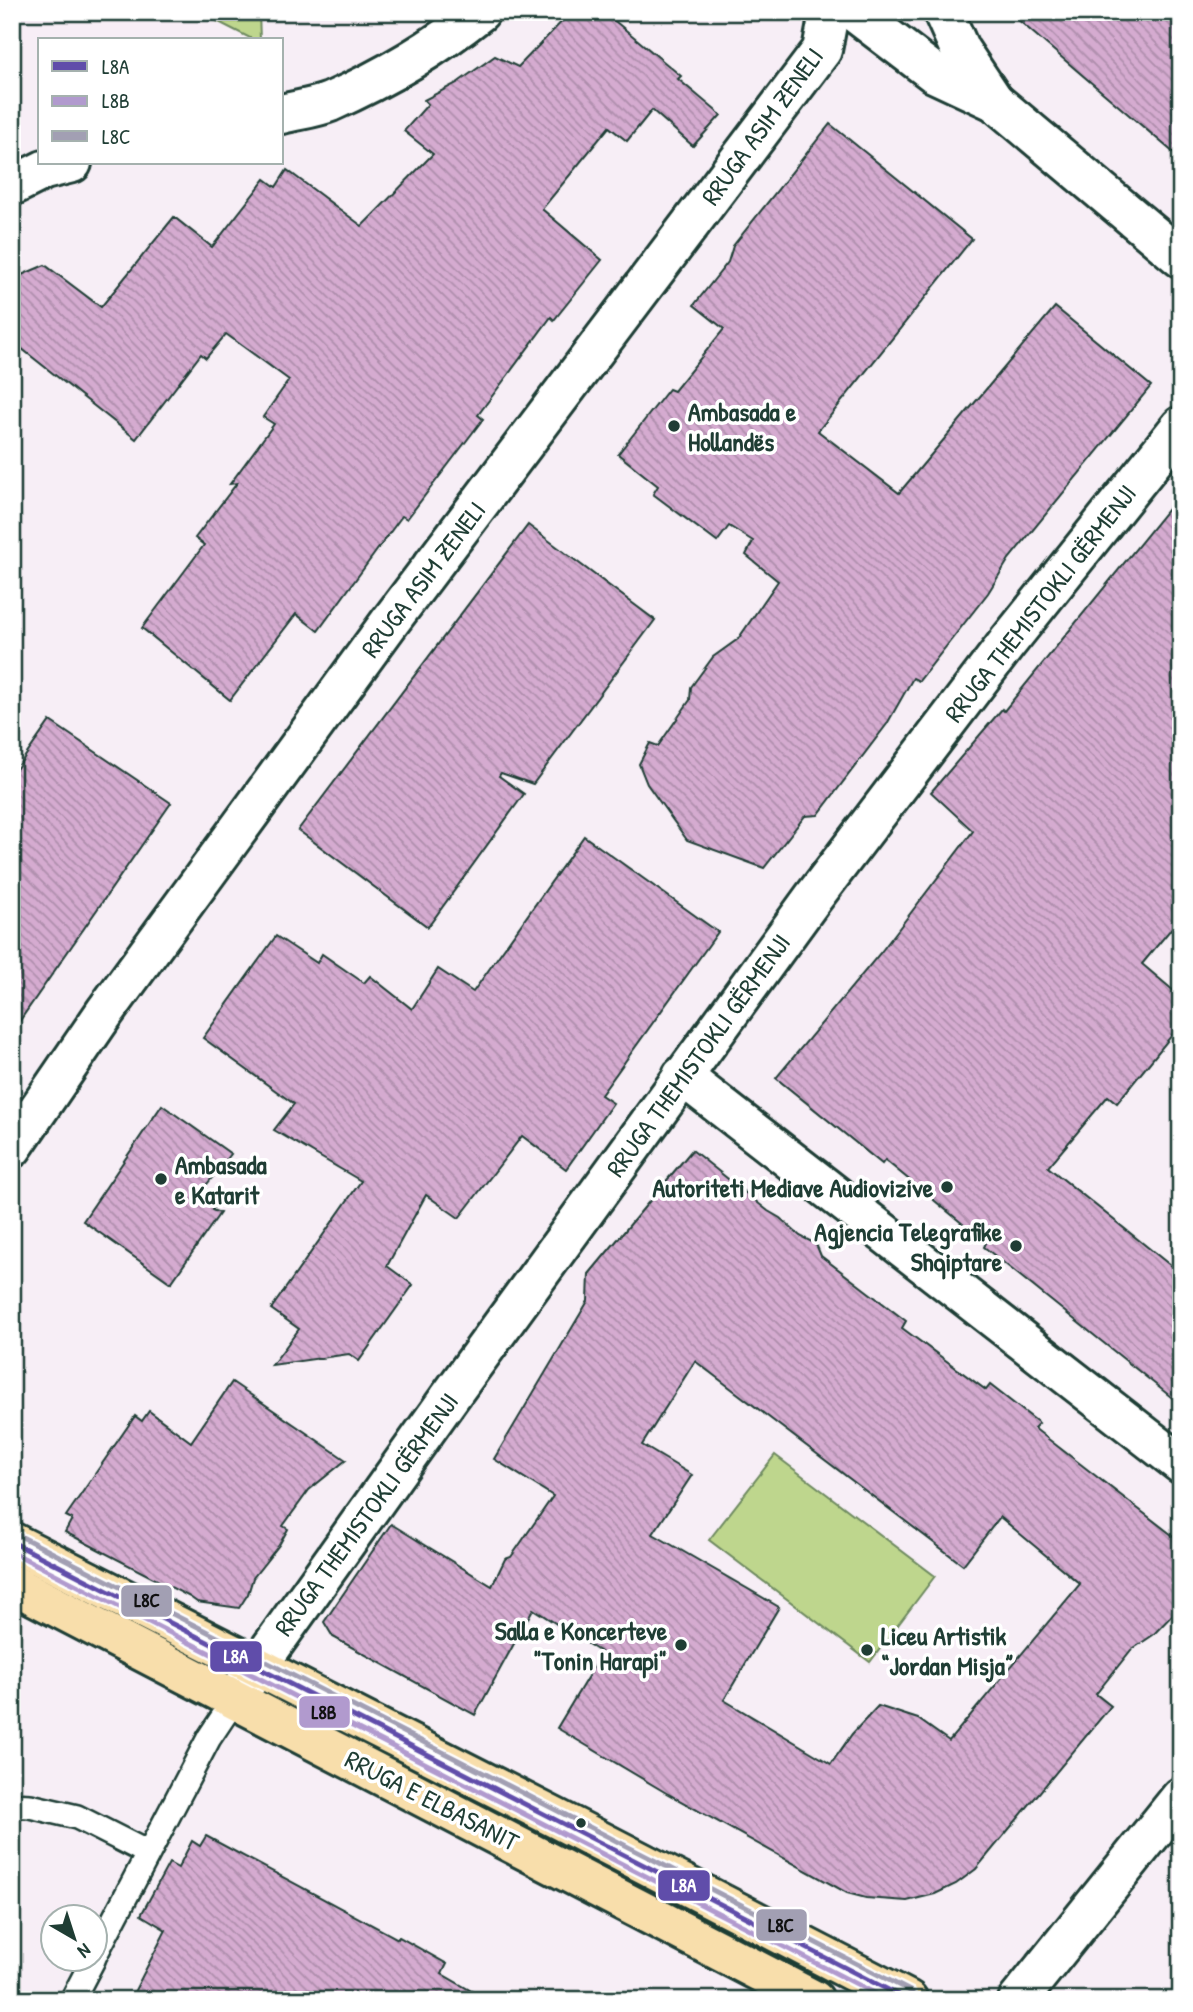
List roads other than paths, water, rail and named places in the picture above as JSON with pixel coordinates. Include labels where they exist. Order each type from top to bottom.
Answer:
[{"type":"main road","name":"RRUGA E ELBASANIT","points":[[12,1542],[579,1829],[900,1998]]},
{"type":"main road","name":"RRUGA E ELBASANIT","points":[[12,1584],[814,2000]]},
{"type":"street","points":[[284,114],[327,103],[376,79],[421,54],[480,12]]},
{"type":"street","name":"RRUGA ASIM ZENELI","points":[[12,1148],[105,1012],[389,623],[822,50],[827,24],[825,12]]},
{"type":"street","points":[[854,12],[934,73],[994,101],[1181,258]]},
{"type":"street","points":[[943,12],[960,50],[994,101]]},
{"type":"street","points":[[12,151],[43,173]]},
{"type":"street","name":"RRUGA THEMISTOKLI GËRMENJI","points":[[235,1699],[255,1667],[682,1076],[935,736],[1181,426]]},
{"type":"street","points":[[682,1076],[1181,1464]]},
{"type":"street","points":[[1018,2000],[1181,1797]]},
{"type":"lane","points":[[108,1931],[209,1738],[235,1699]]},
{"type":"lane","points":[[12,1805],[30,1806],[77,1817],[148,1853]]},
{"type":"lane","points":[[72,2000],[86,1974]]},
{"type":"place","name":"Ambasada e Hollandës","points":[[674,426]]},
{"type":"place","name":"Ambasada e Katarit","points":[[161,1179]]},
{"type":"place","name":"Autoriteti Mediave Audiovizive","points":[[947,1187]]},
{"type":"place","name":"Agjencia Telegrafike Shqiptare","points":[[1016,1246]]},
{"type":"place","name":"Salla e Koncerteve \"Tonin Harapi\"","points":[[681,1645]]},
{"type":"place","name":"Liceu Artistik “Jordan Misja”","points":[[867,1650]]}]
